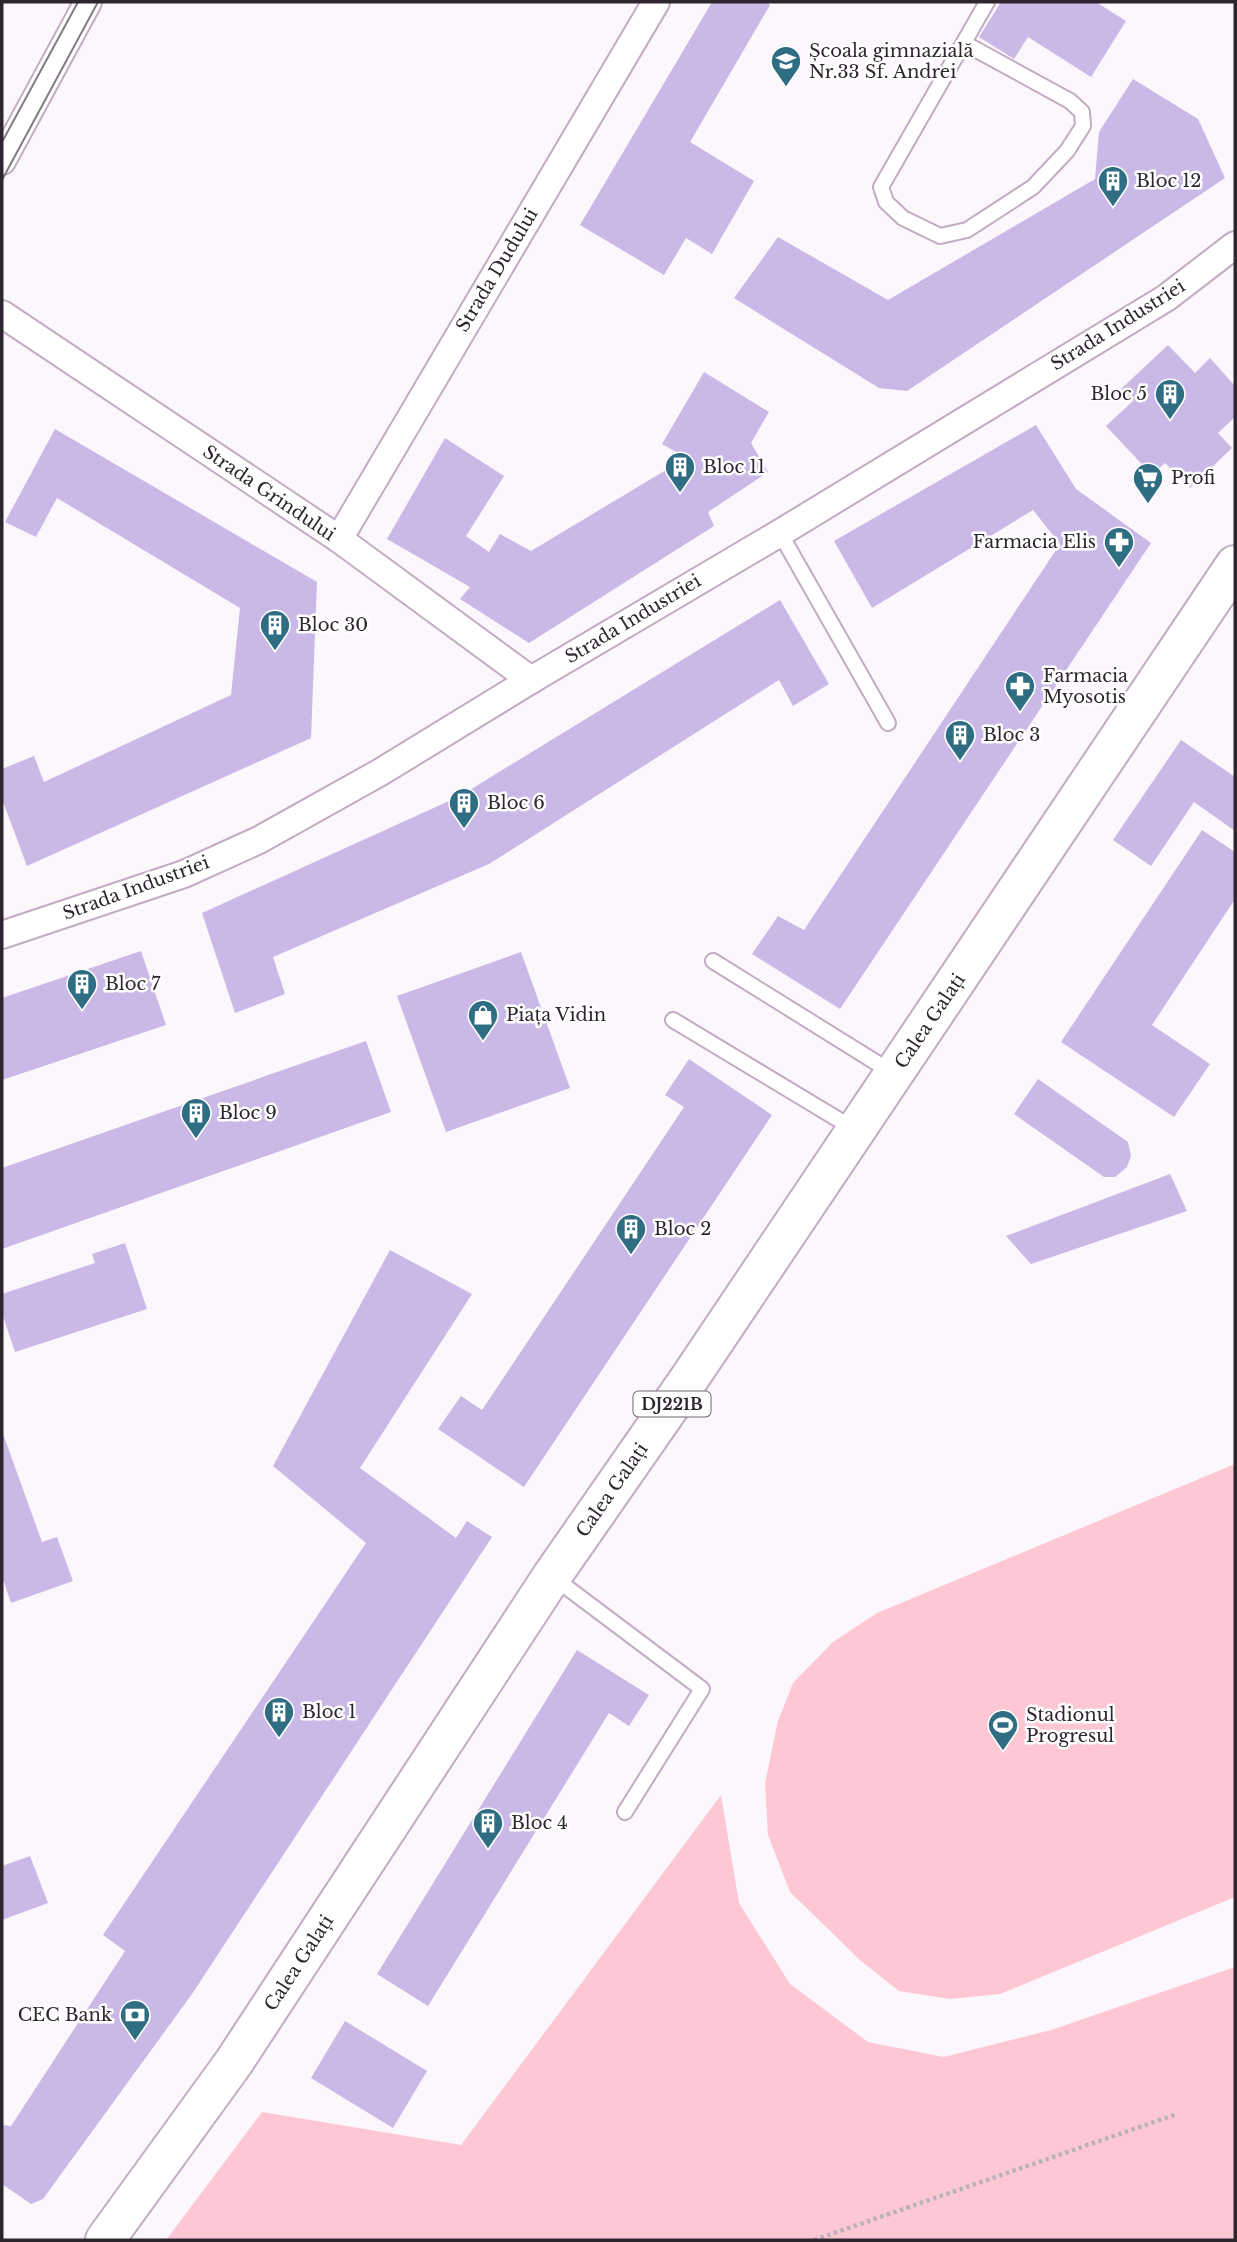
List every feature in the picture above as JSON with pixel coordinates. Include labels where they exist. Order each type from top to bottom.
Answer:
[{"type":"main road","name":"Calea Galați","points":[[105,2240],[234,2062],[552,1576],[689,1379],[1235,565]]},
{"type":"street","points":[[2,161],[88,2]]},
{"type":"street","name":"Strada Dudului","points":[[339,539],[656,2]]},
{"type":"street","name":"Strada Industriei","points":[[2,935],[184,874],[259,840],[379,773],[1166,298],[1235,245]]},
{"type":"street","name":"Strada Grindului","points":[[2,314],[339,539],[531,680]]},
{"type":"lane","points":[[964,43],[1070,101],[1082,112],[1083,126],[1068,151],[1033,187],[967,230],[940,236],[903,218],[886,202],[881,187],[987,2]]},
{"type":"lane","points":[[780,533],[888,723]]},
{"type":"lane","points":[[713,961],[895,1073]]},
{"type":"lane","points":[[673,1020],[856,1130]]},
{"type":"lane","points":[[552,1576],[702,1689],[625,1812]]},
{"type":"path","points":[[814,2240],[1177,2114]]},
{"type":"shaded area","name":"Stadionul Progresul","points":[[1235,1464],[1235,1897],[1000,1994],[950,1999],[899,1991],[861,1961],[790,1892],[768,1835],[765,1783],[778,1721],[793,1683],[833,1642],[877,1613]]},
{"type":"shaded area","points":[[721,1795],[739,1903],[790,1984],[868,2042],[944,2057],[1051,2030],[1235,1967],[1235,2240],[166,2240],[262,2112],[461,2145]]},
{"type":"building","points":[[712,2],[766,2],[770,5],[690,142],[754,181],[712,254],[686,238],[664,275],[580,225]]},
{"type":"building","points":[[1001,2],[1096,2],[1126,21],[1091,77],[1028,37],[1014,59],[979,37]]},
{"type":"building","name":"Bloc 12","points":[[1133,79],[1198,119],[1225,178],[907,391],[879,388],[734,298],[778,237],[888,300],[1095,179],[1099,132]]},
{"type":"building","name":"Bloc 5","points":[[1168,345],[1195,373],[1210,358],[1235,386],[1235,417],[1218,433],[1232,448],[1190,488],[1165,463],[1152,475],[1106,426],[1133,401],[1121,389]]},
{"type":"building","name":"Bloc 11","points":[[704,372],[769,412],[751,443],[768,472],[708,512],[714,526],[529,643],[460,599],[470,587],[387,539],[445,438],[504,476],[466,536],[489,552],[500,534],[531,551],[671,467],[678,453],[662,444]]},
{"type":"building","name":"Bloc 3","points":[[1036,425],[1076,489],[1151,543],[840,1009],[752,954],[778,916],[804,930],[1060,544],[1033,510],[872,608],[834,541]]},
{"type":"building","name":"Bloc 30","points":[[55,429],[317,582],[311,738],[27,866],[2,799],[2,769],[34,756],[44,782],[231,695],[240,608],[57,498],[36,537],[5,522]]},
{"type":"building","name":"Bloc 6","points":[[780,600],[829,684],[793,706],[779,680],[489,864],[273,957],[285,994],[235,1013],[202,913],[460,796]]},
{"type":"building","points":[[1181,740],[1235,777],[1235,831],[1194,802],[1151,866],[1113,840]]},
{"type":"building","points":[[1202,830],[1235,852],[1235,899],[1152,1025],[1210,1064],[1174,1117],[1061,1042]]},
{"type":"building","name":"Bloc 7","points":[[141,951],[166,1025],[2,1080],[2,998]]},
{"type":"building","name":"Piața Vidin","points":[[521,952],[570,1088],[446,1132],[397,996]]},
{"type":"building","name":"Bloc 9","points":[[366,1041],[391,1112],[2,1249],[2,1168]]},
{"type":"building","name":"Bloc 2","points":[[689,1059],[772,1115],[524,1487],[438,1429],[461,1396],[482,1410],[684,1107],[665,1095]]},
{"type":"building","points":[[1038,1079],[1128,1142],[1131,1156],[1127,1167],[1115,1177],[1104,1177],[1014,1114]]},
{"type":"building","points":[[1170,1174],[1187,1211],[1031,1264],[1006,1236]]},
{"type":"building","points":[[125,1243],[147,1309],[15,1352],[2,1313],[2,1294],[95,1263],[92,1254]]},
{"type":"building","name":"Bloc 1","points":[[390,1250],[472,1294],[360,1468],[456,1538],[467,1521],[492,1537],[192,1994],[43,2199],[31,2204],[2,2184],[2,2125],[11,2126],[125,1951],[103,1935],[366,1543],[273,1466]]},
{"type":"building","points":[[2,1431],[42,1542],[57,1537],[73,1581],[11,1603],[2,1576]]},
{"type":"building","name":"Bloc 4","points":[[577,1650],[649,1695],[629,1726],[609,1713],[428,2006],[377,1974]]},
{"type":"building","points":[[30,1856],[48,1903],[2,1920],[2,1866]]},
{"type":"building","points":[[345,2021],[427,2071],[393,2128],[311,2078]]},
{"type":"tram line","points":[[2,142],[78,2]]},
{"type":"tram line","points":[[2,180],[98,2]]},
{"type":"place","name":"Școala gimnazială Nr.33 Sf. Andrei","points":[[786,88]]},
{"type":"place","name":"Bloc 12","points":[[1113,208]]},
{"type":"place","name":"Bloc 5","points":[[1170,421]]},
{"type":"place","name":"Bloc 11","points":[[680,494]]},
{"type":"place","name":"Profi","points":[[1148,505]]},
{"type":"place","name":"Farmacia Elis","points":[[1119,569]]},
{"type":"place","name":"Bloc 30","points":[[275,652]]},
{"type":"place","name":"Farmacia Myosotis","points":[[1020,713]]},
{"type":"place","name":"Bloc 3","points":[[960,762]]},
{"type":"place","name":"Bloc 6","points":[[464,830]]},
{"type":"place","name":"Bloc 7","points":[[82,1011]]},
{"type":"place","name":"Piața Vidin","points":[[483,1042]]},
{"type":"place","name":"Bloc 9","points":[[196,1140]]},
{"type":"place","name":"Bloc 2","points":[[631,1256]]},
{"type":"place","name":"Bloc 1","points":[[279,1739]]},
{"type":"place","name":"Stadionul Progresul","points":[[1003,1752]]},
{"type":"place","name":"Bloc 4","points":[[488,1850]]},
{"type":"place","name":"CEC Bank","points":[[135,2042]]}]
